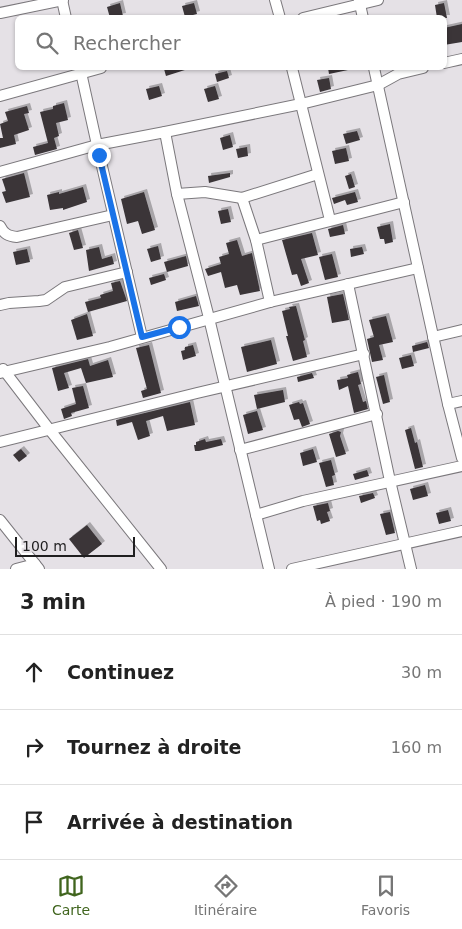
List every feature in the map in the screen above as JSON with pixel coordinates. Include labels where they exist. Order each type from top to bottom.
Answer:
[{"type":"street","points":[[0,12],[62,0],[65,15]]},
{"type":"street","points":[[275,0],[279,15]]},
{"type":"street","points":[[314,15],[359,2],[378,0]]},
{"type":"street","points":[[359,2],[362,15]]},
{"type":"street","points":[[447,62],[462,59]]},
{"type":"street","points":[[0,96],[81,70],[142,337]]},
{"type":"street","points":[[292,70],[330,220]]},
{"type":"street","points":[[374,70],[448,404],[462,458]]},
{"type":"street","points":[[0,172],[97,146],[301,104],[378,85],[398,74],[415,70]]},
{"type":"street","points":[[165,132],[177,194],[226,387],[269,569]]},
{"type":"street","points":[[177,194],[205,192],[242,198],[318,174]]},
{"type":"street","points":[[242,198],[256,240],[270,302]]},
{"type":"street","points":[[256,240],[404,202]]},
{"type":"street","points":[[0,226],[10,236],[17,237],[113,215]]},
{"type":"street","points":[[161,569],[2,371],[142,337],[270,302],[418,268]]},
{"type":"street","points":[[0,305],[39,302],[46,300],[65,287],[127,272]]},
{"type":"street","points":[[348,284],[390,481],[411,569]]},
{"type":"street","points":[[433,337],[462,330]]},
{"type":"street","points":[[0,442],[364,354]]},
{"type":"street","points":[[448,404],[462,401]]},
{"type":"street","points":[[240,450],[377,414]]},
{"type":"street","points":[[256,515],[303,501],[462,466]]},
{"type":"street","points":[[0,520],[37,566]]},
{"type":"street","points":[[292,569],[462,531]]},
{"type":"street","points":[[16,569],[37,566]]},
{"type":"building","points":[[120,3],[123,15],[109,15],[107,7]]},
{"type":"building","points":[[194,3],[197,14],[184,15],[182,6]]},
{"type":"building","points":[[444,3],[446,15],[437,15],[435,5]]},
{"type":"building","points":[[462,24],[462,42],[447,44],[447,27]]},
{"type":"building","points":[[164,70],[185,70],[166,76]]},
{"type":"building","points":[[328,70],[348,70],[329,74]]},
{"type":"building","points":[[227,71],[229,78],[217,82],[215,74]]},
{"type":"building","points":[[329,78],[331,89],[320,92],[317,80]]},
{"type":"building","points":[[159,86],[162,96],[149,100],[146,89]]},
{"type":"building","points":[[215,86],[219,99],[208,102],[204,89]]},
{"type":"building","points":[[64,103],[68,120],[56,123],[59,136],[54,138],[57,149],[35,155],[33,147],[48,143],[40,112],[53,109],[53,106]]},
{"type":"building","points":[[27,106],[29,113],[24,114],[29,130],[14,135],[16,144],[0,148],[0,138],[3,138],[0,124],[8,121],[5,112]]},
{"type":"building","points":[[357,131],[360,140],[346,144],[343,134]]},
{"type":"building","points":[[230,135],[233,147],[223,150],[220,138]]},
{"type":"building","points":[[247,147],[248,156],[238,158],[236,149]]},
{"type":"building","points":[[346,148],[349,161],[335,164],[332,151]]},
{"type":"building","points":[[24,173],[30,197],[6,203],[2,192],[6,191],[2,179]]},
{"type":"building","points":[[230,173],[230,177],[209,183],[208,176]]},
{"type":"building","points":[[351,174],[355,187],[349,189],[345,176]]},
{"type":"building","points":[[83,187],[87,202],[63,210],[63,208],[50,210],[47,195],[59,192],[59,194]]},
{"type":"building","points":[[144,192],[155,230],[142,234],[138,221],[127,224],[121,199]]},
{"type":"building","points":[[355,192],[358,202],[347,205],[345,200],[334,204],[332,198]]},
{"type":"building","points":[[228,209],[231,222],[221,224],[218,211]]},
{"type":"building","points":[[390,224],[393,242],[385,244],[384,239],[380,239],[377,227]]},
{"type":"building","points":[[343,225],[345,234],[330,237],[328,229]]},
{"type":"building","points":[[78,230],[83,248],[74,250],[69,233]]},
{"type":"building","points":[[312,233],[318,255],[301,259],[309,283],[301,286],[297,274],[292,275],[282,240]]},
{"type":"building","points":[[237,240],[242,256],[252,253],[260,291],[240,295],[237,285],[225,288],[221,272],[208,276],[205,269],[221,264],[219,257],[229,254],[226,243]]},
{"type":"building","points":[[158,246],[161,259],[151,262],[147,249]]},
{"type":"building","points":[[99,247],[102,259],[112,256],[114,264],[89,271],[86,250]]},
{"type":"building","points":[[362,247],[364,254],[351,257],[350,249]]},
{"type":"building","points":[[27,249],[30,262],[16,265],[13,252]]},
{"type":"building","points":[[332,254],[338,277],[325,280],[319,257]]},
{"type":"building","points":[[186,256],[188,266],[167,272],[164,262]]},
{"type":"building","points":[[164,274],[166,280],[151,285],[149,278]]},
{"type":"building","points":[[120,281],[127,301],[88,312],[85,302],[101,298],[100,295],[113,291],[111,283]]},
{"type":"building","points":[[343,294],[349,320],[332,323],[327,297]]},
{"type":"building","points":[[196,296],[199,306],[177,311],[175,302]]},
{"type":"building","points":[[296,306],[305,340],[303,341],[307,357],[293,361],[282,311]]},
{"type":"building","points":[[87,314],[93,336],[77,340],[71,320]]},
{"type":"building","points":[[386,316],[393,342],[379,345],[383,360],[372,362],[367,339],[374,337],[369,320]]},
{"type":"building","points":[[271,340],[277,364],[247,372],[241,347]]},
{"type":"building","points":[[427,342],[429,348],[413,352],[412,346]]},
{"type":"building","points":[[149,345],[161,393],[143,398],[141,391],[147,389],[136,348]]},
{"type":"building","points":[[193,345],[196,356],[183,360],[181,351],[185,350],[185,347]]},
{"type":"building","points":[[411,355],[414,366],[402,369],[399,358]]},
{"type":"building","points":[[88,359],[90,366],[108,360],[113,377],[86,383],[81,368],[64,373],[69,388],[58,391],[52,368]]},
{"type":"building","points":[[358,372],[361,384],[358,385],[363,402],[366,401],[368,409],[354,413],[348,386],[339,390],[337,380],[348,378],[347,375]]},
{"type":"building","points":[[312,373],[314,378],[298,382],[297,377]]},
{"type":"building","points":[[384,375],[390,402],[383,404],[376,377]]},
{"type":"building","points":[[83,386],[89,408],[71,413],[72,416],[64,419],[61,409],[76,404],[72,388]]},
{"type":"building","points":[[283,390],[285,402],[257,409],[254,395]]},
{"type":"building","points":[[190,402],[195,425],[167,431],[163,416],[146,421],[150,436],[138,440],[132,422],[117,426],[116,420]]},
{"type":"building","points":[[299,402],[300,404],[303,403],[310,424],[302,427],[299,419],[294,420],[289,405]]},
{"type":"building","points":[[257,411],[263,430],[248,434],[243,415]]},
{"type":"building","points":[[411,428],[415,443],[417,442],[423,467],[415,469],[405,430]]},
{"type":"building","points":[[341,432],[340,436],[346,454],[336,457],[329,434]]},
{"type":"building","points":[[205,439],[206,442],[221,439],[223,445],[195,451],[194,445],[196,445],[196,442]]},
{"type":"building","points":[[21,449],[27,456],[19,462],[13,455]]},
{"type":"building","points":[[313,449],[317,462],[303,466],[300,453]]},
{"type":"building","points":[[331,460],[335,475],[332,476],[334,485],[326,487],[319,463]]},
{"type":"building","points":[[367,470],[369,476],[355,480],[353,474]]},
{"type":"building","points":[[425,485],[428,496],[413,500],[410,489]]},
{"type":"building","points":[[373,493],[375,498],[361,503],[359,496]]},
{"type":"building","points":[[328,503],[330,511],[327,512],[330,521],[321,524],[320,520],[317,521],[313,506]]},
{"type":"building","points":[[448,510],[451,521],[439,524],[436,513]]},
{"type":"building","points":[[390,512],[395,533],[386,535],[380,514]]},
{"type":"building","points":[[87,525],[102,544],[84,558],[69,539]]},
{"type":"route","points":[[99,155],[142,337],[179,327]]}]
